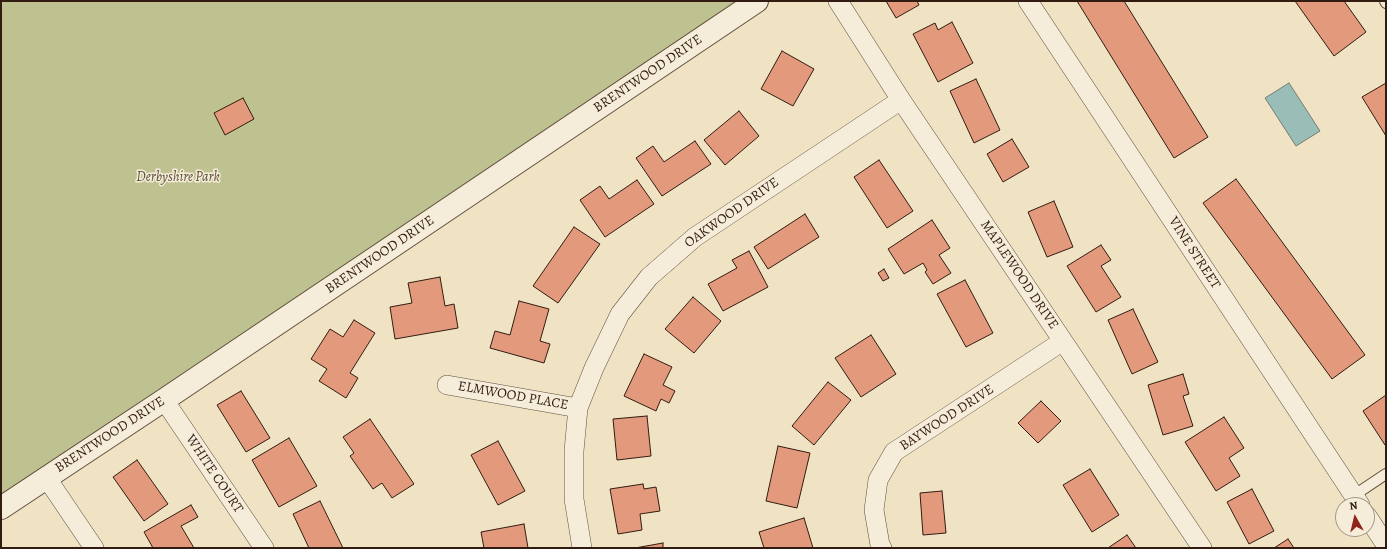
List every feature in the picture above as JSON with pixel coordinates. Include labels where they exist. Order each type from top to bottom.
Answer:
[{"type":"street","name":"BRENTWOOD DRIVE","points":[[1,508],[757,1]]},
{"type":"street","name":"MAPLEWOOD DRIVE","points":[[838,1],[901,100],[1202,548]]},
{"type":"street","name":"VINE STREET","points":[[1028,1],[1354,497]]},
{"type":"street","name":"OAKWOOD DRIVE","points":[[582,548],[574,498],[574,451],[578,408],[594,368],[620,314],[649,277],[695,236],[901,100]]},
{"type":"street","name":"BAYWOOD DRIVE","points":[[882,548],[880,545],[874,510],[878,480],[894,452],[1064,341]]},
{"type":"street","name":"ELMWOOD PLACE","points":[[447,385],[578,408]]},
{"type":"street","name":"WHITE COURT","points":[[164,400],[264,548]]},
{"type":"street","points":[[46,478],[94,548]]},
{"type":"street","points":[[1375,528],[1386,545]]},
{"type":"lane","points":[[1359,497],[1386,474]]},
{"type":"green space","name":"Derbyshire Park","points":[[1,1],[757,1],[1,508]]},
{"type":"water","points":[[1289,83],[1320,131],[1296,146],[1265,98]]},
{"type":"building","points":[[886,1],[917,1],[919,5],[896,18]]},
{"type":"building","points":[[1077,1],[1124,1],[1208,137],[1174,158]]},
{"type":"building","points":[[1295,1],[1344,1],[1366,32],[1334,56]]},
{"type":"building","points":[[952,22],[973,63],[938,82],[913,34],[935,23],[938,30]]},
{"type":"building","points":[[782,51],[814,69],[793,106],[761,89]]},
{"type":"building","points":[[976,79],[1000,130],[974,143],[950,91]]},
{"type":"building","points":[[1386,83],[1386,136],[1362,97]]},
{"type":"building","points":[[243,98],[254,119],[225,135],[214,113]]},
{"type":"building","points":[[739,111],[759,136],[725,165],[704,140]]},
{"type":"building","points":[[1012,139],[1029,167],[1003,182],[987,154]]},
{"type":"building","points":[[695,141],[711,164],[662,196],[636,158],[653,146],[664,162]]},
{"type":"building","points":[[879,160],[913,211],[887,228],[854,177]]},
{"type":"building","points":[[1236,179],[1365,355],[1332,379],[1203,203]]},
{"type":"building","points":[[637,180],[654,204],[605,237],[580,200],[600,186],[609,199]]},
{"type":"building","points":[[1054,201],[1073,247],[1047,257],[1028,212]]},
{"type":"building","points":[[805,214],[819,237],[768,269],[754,247]]},
{"type":"building","points":[[932,220],[950,248],[939,255],[951,273],[933,284],[925,272],[927,270],[923,263],[904,274],[888,249]]},
{"type":"building","points":[[574,227],[600,244],[558,303],[533,286]]},
{"type":"building","points":[[1101,245],[1111,260],[1101,266],[1121,297],[1096,312],[1067,266]]},
{"type":"building","points":[[749,251],[768,287],[723,311],[708,284],[737,268],[732,260]]},
{"type":"building","points":[[884,269],[889,278],[883,281],[878,273]]},
{"type":"building","points":[[440,277],[445,306],[454,304],[458,328],[395,339],[390,307],[412,303],[408,283]]},
{"type":"building","points":[[965,280],[993,333],[966,347],[937,294]]},
{"type":"building","points":[[693,297],[721,321],[694,353],[665,329]]},
{"type":"building","points":[[519,301],[549,309],[540,341],[550,344],[544,363],[490,348],[495,331],[510,335]]},
{"type":"building","points":[[1133,309],[1158,362],[1132,374],[1108,320]]},
{"type":"building","points":[[354,320],[375,333],[350,373],[358,378],[346,398],[319,381],[327,369],[311,359],[330,329],[343,337]]},
{"type":"building","points":[[871,335],[896,374],[861,397],[835,358]]},
{"type":"building","points":[[644,354],[672,367],[663,385],[675,391],[669,403],[661,399],[656,411],[624,396]]},
{"type":"building","points":[[1183,374],[1189,394],[1183,396],[1193,426],[1163,435],[1148,385]]},
{"type":"building","points":[[828,382],[851,400],[814,445],[792,426]]},
{"type":"building","points":[[241,391],[270,438],[246,452],[217,405]]},
{"type":"building","points":[[1386,395],[1386,444],[1385,445],[1363,411]]},
{"type":"building","points":[[1041,401],[1061,421],[1038,443],[1018,423]]},
{"type":"building","points":[[647,416],[651,456],[617,460],[613,419]]},
{"type":"building","points":[[1224,417],[1244,448],[1229,458],[1240,476],[1216,491],[1185,442]]},
{"type":"building","points":[[370,419],[414,484],[392,498],[382,483],[373,489],[350,456],[354,453],[343,437]]},
{"type":"building","points":[[289,438],[317,486],[279,507],[252,460]]},
{"type":"building","points":[[498,441],[525,491],[498,505],[471,455]]},
{"type":"building","points":[[778,446],[810,453],[797,508],[766,501]]},
{"type":"building","points":[[137,460],[168,504],[144,521],[113,477]]},
{"type":"building","points":[[1090,469],[1119,515],[1092,532],[1063,485]]},
{"type":"building","points":[[643,484],[644,489],[656,487],[660,511],[640,514],[642,530],[618,534],[610,489]]},
{"type":"building","points":[[1252,489],[1274,531],[1249,544],[1227,502]]},
{"type":"building","points":[[942,491],[946,533],[923,535],[920,493]]},
{"type":"building","points":[[320,501],[343,548],[309,548],[293,514]]},
{"type":"building","points":[[191,505],[198,517],[181,526],[194,548],[153,548],[144,532]]},
{"type":"building","points":[[804,518],[813,548],[764,548],[759,532]]},
{"type":"building","points":[[524,524],[528,548],[484,548],[481,532]]},
{"type":"building","points":[[1127,535],[1136,548],[1108,548]]},
{"type":"building","points":[[1288,539],[1294,548],[1274,548]]},
{"type":"building","points":[[663,543],[663,548],[635,548]]}]
